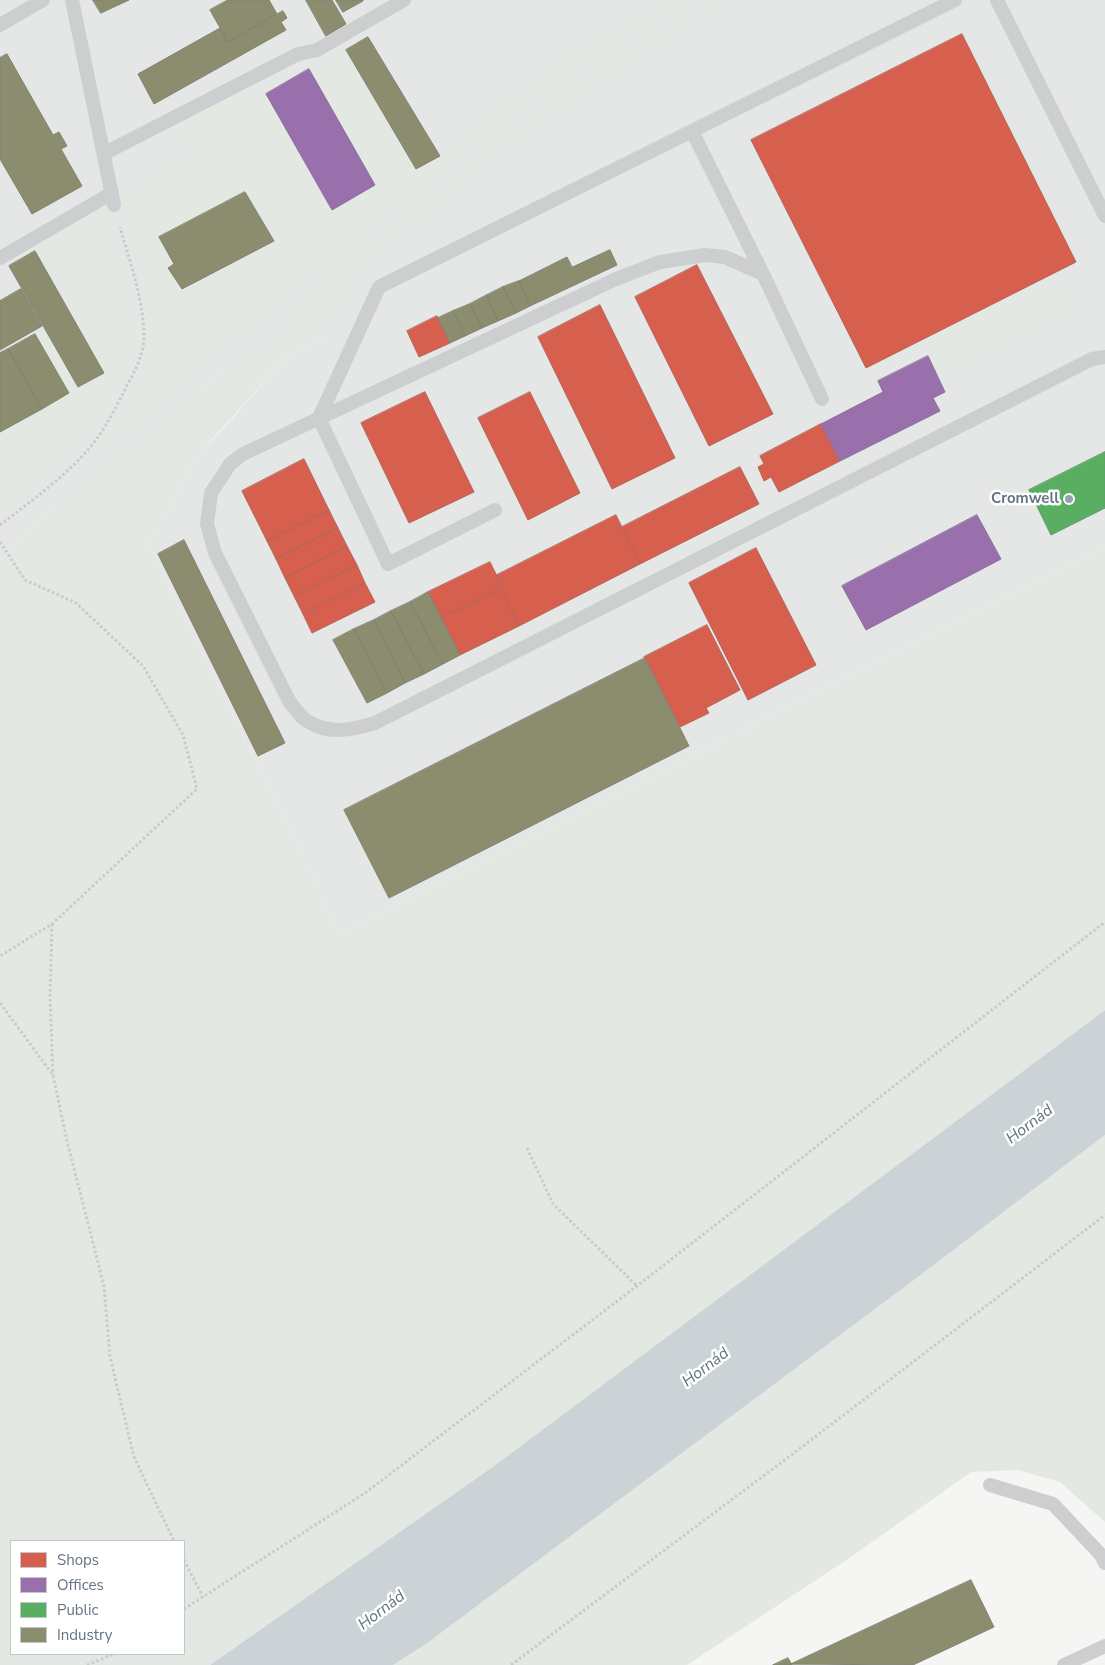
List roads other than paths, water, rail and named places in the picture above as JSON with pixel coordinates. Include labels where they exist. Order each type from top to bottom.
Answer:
[{"type":"lane","points":[[0,258],[113,199],[72,0]]},
{"type":"lane","points":[[105,153],[298,54],[317,50],[404,0]]},
{"type":"lane","points":[[495,510],[388,564],[320,418],[379,287],[955,0]]},
{"type":"lane","points":[[997,0],[1105,216]]},
{"type":"lane","points":[[0,25],[36,1]]},
{"type":"lane","points":[[692,131],[822,398]]},
{"type":"lane","points":[[763,274],[725,257],[704,255],[660,262],[607,283],[243,454],[230,464],[211,493],[207,524],[215,553],[289,701],[306,721],[326,730],[350,731],[375,723],[1084,363],[1092,359],[1105,357]]},
{"type":"lane","points":[[990,1485],[1053,1504],[1101,1555],[1105,1563]]},
{"type":"lane","points":[[1064,1665],[1105,1646]]},
{"type":"water","name":"Hornád","points":[[1105,1010],[1105,1135],[426,1644],[393,1665],[210,1665],[494,1466]]},
{"type":"place","name":"Cromwell","points":[[1069,499]]}]
